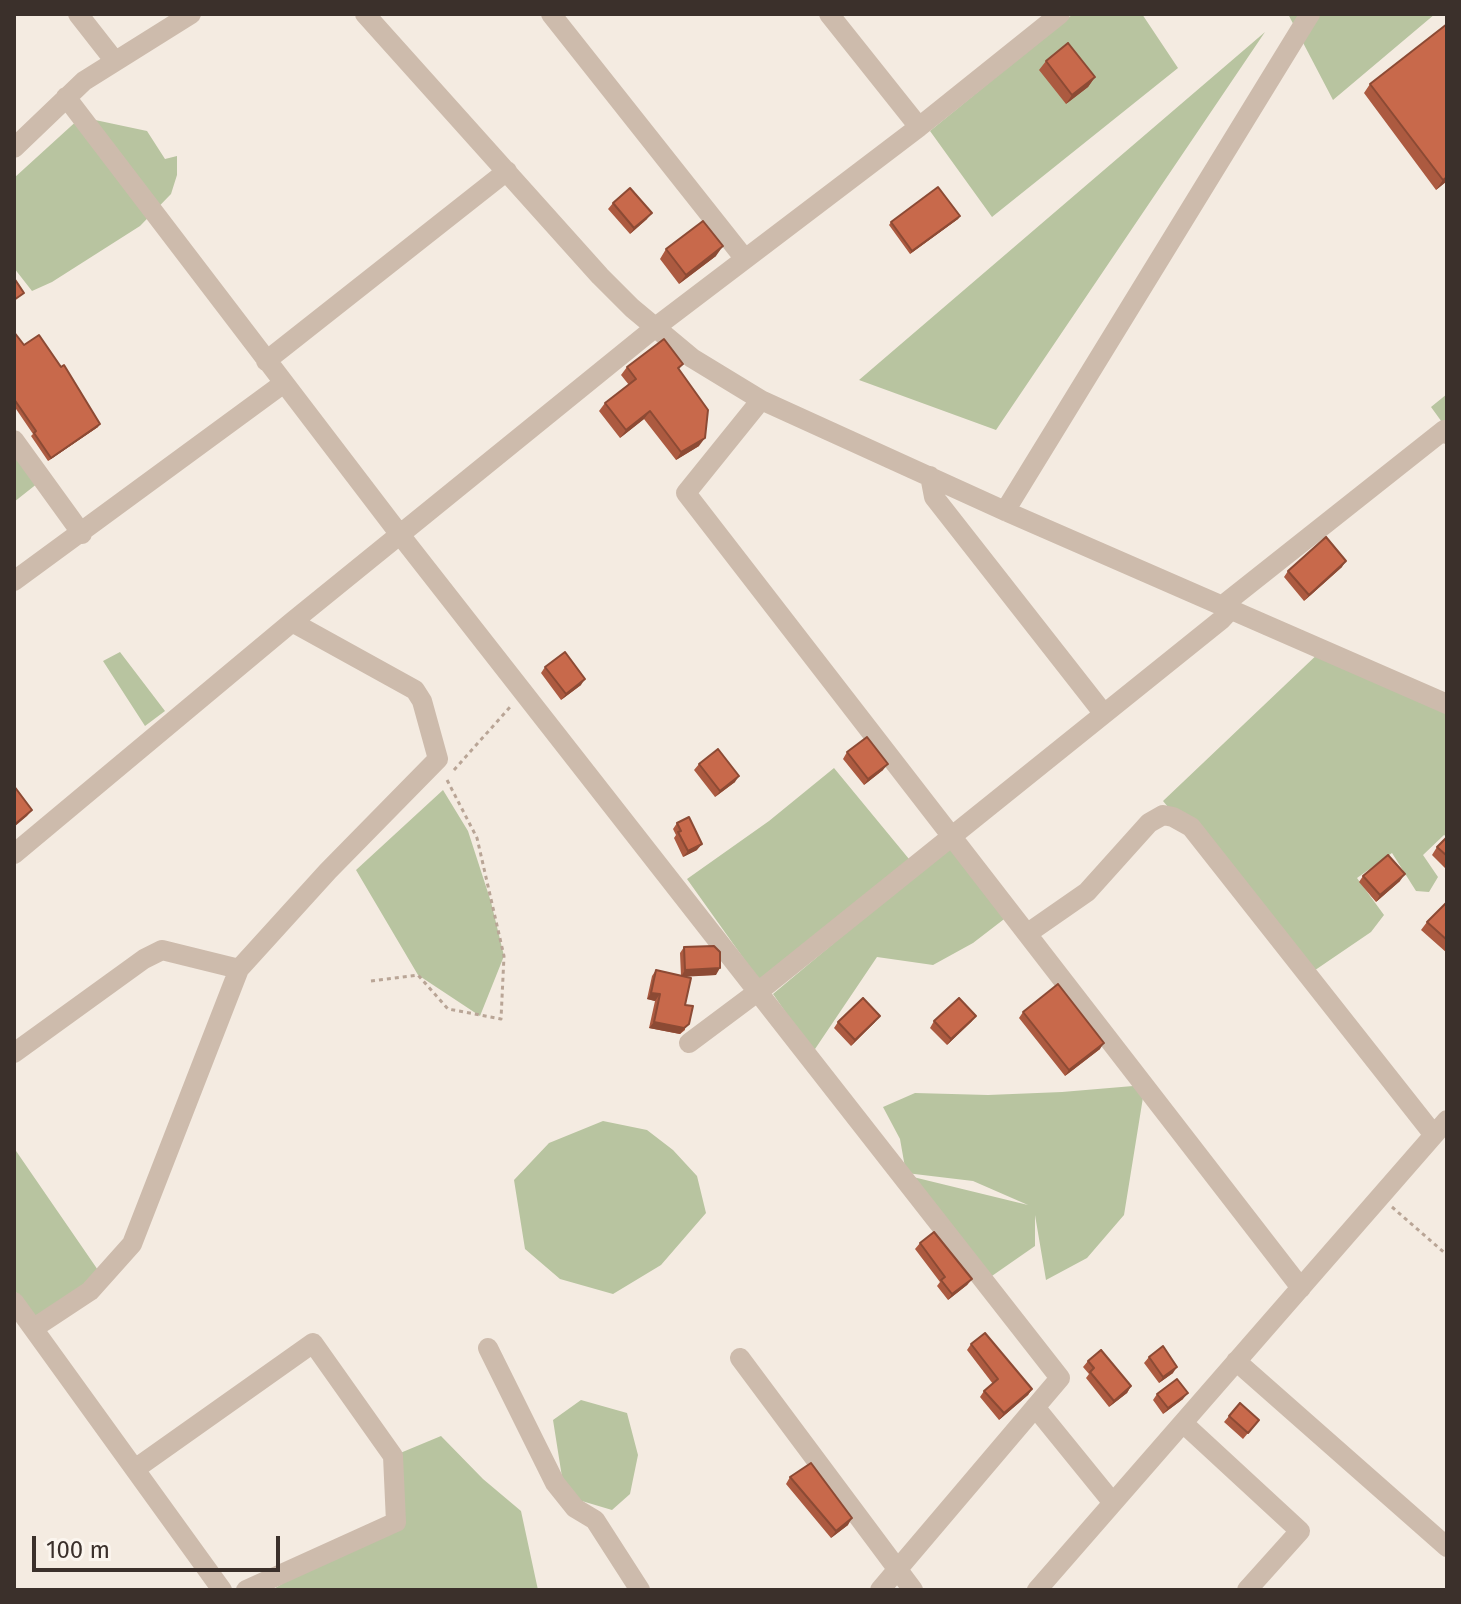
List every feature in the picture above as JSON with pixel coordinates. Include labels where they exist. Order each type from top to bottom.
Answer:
[{"type":"street","points":[[78,14],[114,60]]},
{"type":"street","points":[[14,148],[66,97],[114,60],[191,14]]},
{"type":"street","points":[[365,14],[600,276],[632,308],[692,358],[761,400],[1005,511],[1447,704]]},
{"type":"street","points":[[551,14],[745,259]]},
{"type":"street","points":[[829,14],[919,127]]},
{"type":"street","points":[[14,854],[292,622],[657,326],[919,127],[1060,14]]},
{"type":"street","points":[[1005,511],[1310,14]]},
{"type":"street","points":[[66,97],[401,536],[1060,1378],[880,1590]]},
{"type":"street","points":[[266,361],[507,171]]},
{"type":"street","points":[[14,581],[284,383]]},
{"type":"street","points":[[761,400],[686,493],[1301,1288]]},
{"type":"street","points":[[689,1043],[758,992],[1221,620],[1227,606],[1444,430],[1447,434]]},
{"type":"street","points":[[14,440],[82,534]]},
{"type":"street","points":[[930,476],[934,497],[1104,714]]},
{"type":"street","points":[[26,1325],[90,1291],[132,1244],[239,969],[328,871],[438,759],[422,701],[415,690],[292,622]]},
{"type":"street","points":[[1028,933],[1087,892],[1149,823],[1163,815],[1173,817],[1191,827],[1440,1128],[1037,1590]]},
{"type":"street","points":[[14,1053],[144,959],[162,950],[239,969]]},
{"type":"street","points":[[14,1302],[26,1325],[222,1590]]},
{"type":"street","points":[[135,1469],[313,1343],[393,1456],[396,1522],[246,1590]]},
{"type":"street","points":[[488,1348],[555,1483],[575,1508],[595,1520],[640,1590]]},
{"type":"street","points":[[740,1358],[913,1590]]},
{"type":"street","points":[[1236,1361],[1447,1547]]},
{"type":"street","points":[[1035,1407],[1113,1503]]},
{"type":"street","points":[[1183,1423],[1300,1531],[1247,1590]]},
{"type":"path","points":[[371,981],[418,975],[448,1009],[501,1019],[504,956],[477,838],[445,780],[523,692]]},
{"type":"path","points":[[1380,1196],[1447,1255]]},
{"type":"green space","points":[[1073,14],[1142,14],[1178,68],[992,217],[930,131]]},
{"type":"green space","points":[[1288,14],[1435,14],[1333,100]]},
{"type":"green space","points":[[1265,32],[996,430],[859,380]]},
{"type":"green space","points":[[81,117],[147,131],[165,159],[177,156],[177,175],[171,194],[140,226],[52,282],[32,291],[14,268],[14,178]]},
{"type":"green space","points":[[1447,394],[1447,429],[1431,407]]},
{"type":"green space","points":[[14,451],[38,483],[14,502]]},
{"type":"green space","points":[[1323,649],[1447,704],[1447,837],[1444,835],[1423,855],[1438,877],[1429,892],[1416,891],[1392,853],[1357,878],[1384,915],[1371,932],[1302,979],[1282,943],[1163,801]]},
{"type":"green space","points":[[120,652],[165,711],[145,726],[103,661]]},
{"type":"green space","points":[[834,768],[909,859],[759,980],[687,879],[769,821]]},
{"type":"green space","points":[[443,790],[468,831],[491,902],[504,956],[480,1016],[418,975],[356,870]]},
{"type":"green space","points":[[951,845],[1012,913],[973,943],[933,965],[877,957],[813,1052],[773,994]]},
{"type":"green space","points":[[1145,1085],[1124,1215],[1087,1258],[1046,1280],[1035,1215],[1035,1246],[989,1278],[909,1176],[1028,1205],[973,1181],[906,1173],[900,1139],[883,1107],[915,1093],[988,1095]]},
{"type":"green space","points":[[603,1121],[647,1130],[673,1150],[697,1176],[706,1213],[661,1265],[613,1294],[560,1279],[525,1249],[514,1180],[549,1143]]},
{"type":"green space","points":[[14,1148],[100,1273],[38,1319],[14,1290]]},
{"type":"green space","points":[[581,1400],[627,1413],[638,1455],[630,1494],[612,1510],[565,1496],[553,1420]]},
{"type":"green space","points":[[441,1436],[483,1479],[521,1511],[538,1590],[272,1590],[347,1544],[396,1523],[393,1456]]},
{"type":"building","points":[[1447,24],[1447,177],[1443,180],[1370,84]]},
{"type":"building","points":[[1068,43],[1095,77],[1072,95],[1046,61]]},
{"type":"building","points":[[938,187],[960,216],[912,251],[891,222]]},
{"type":"building","points":[[630,188],[652,213],[634,228],[613,203]]},
{"type":"building","points":[[703,221],[723,246],[686,275],[666,249]]},
{"type":"building","points":[[14,278],[24,293],[14,300]]},
{"type":"building","points":[[14,332],[24,345],[39,335],[61,367],[64,365],[100,424],[51,458],[14,399]]},
{"type":"building","points":[[664,339],[683,364],[678,368],[708,410],[705,438],[681,452],[650,411],[626,430],[605,403],[636,379],[627,367]]},
{"type":"building","points":[[1326,537],[1346,561],[1309,595],[1288,571]]},
{"type":"building","points":[[565,652],[585,679],[566,694],[545,667]]},
{"type":"building","points":[[867,737],[888,764],[868,779],[847,752]]},
{"type":"building","points":[[718,749],[739,776],[720,791],[699,764]]},
{"type":"building","points":[[14,786],[32,810],[14,825]]},
{"type":"building","points":[[689,817],[702,844],[688,851],[677,823]]},
{"type":"building","points":[[1447,837],[1447,856],[1437,847]]},
{"type":"building","points":[[1388,855],[1405,874],[1380,895],[1363,876]]},
{"type":"building","points":[[1447,904],[1447,940],[1427,922]]},
{"type":"building","points":[[714,946],[720,952],[720,968],[685,970],[684,947]]},
{"type":"building","points":[[656,970],[691,978],[685,1005],[693,1006],[689,1024],[684,1028],[654,1022],[660,994],[651,993]]},
{"type":"building","points":[[1058,984],[1104,1043],[1069,1070],[1023,1012]]},
{"type":"building","points":[[863,998],[880,1016],[855,1040],[838,1022]]},
{"type":"building","points":[[959,998],[976,1016],[951,1039],[934,1021]]},
{"type":"building","points":[[934,1232],[972,1279],[952,1294],[941,1280],[945,1277],[920,1243]]},
{"type":"building","points":[[985,1333],[1032,1389],[1004,1413],[984,1391],[998,1379],[971,1344]]},
{"type":"building","points":[[1163,1346],[1177,1367],[1163,1377],[1149,1357]]},
{"type":"building","points":[[1101,1350],[1131,1386],[1114,1401],[1090,1372],[1094,1368],[1088,1361]]},
{"type":"building","points":[[1177,1379],[1188,1393],[1168,1408],[1157,1394]]},
{"type":"building","points":[[1240,1403],[1259,1420],[1248,1433],[1229,1416]]},
{"type":"building","points":[[811,1463],[852,1518],[836,1531],[790,1477]]}]
